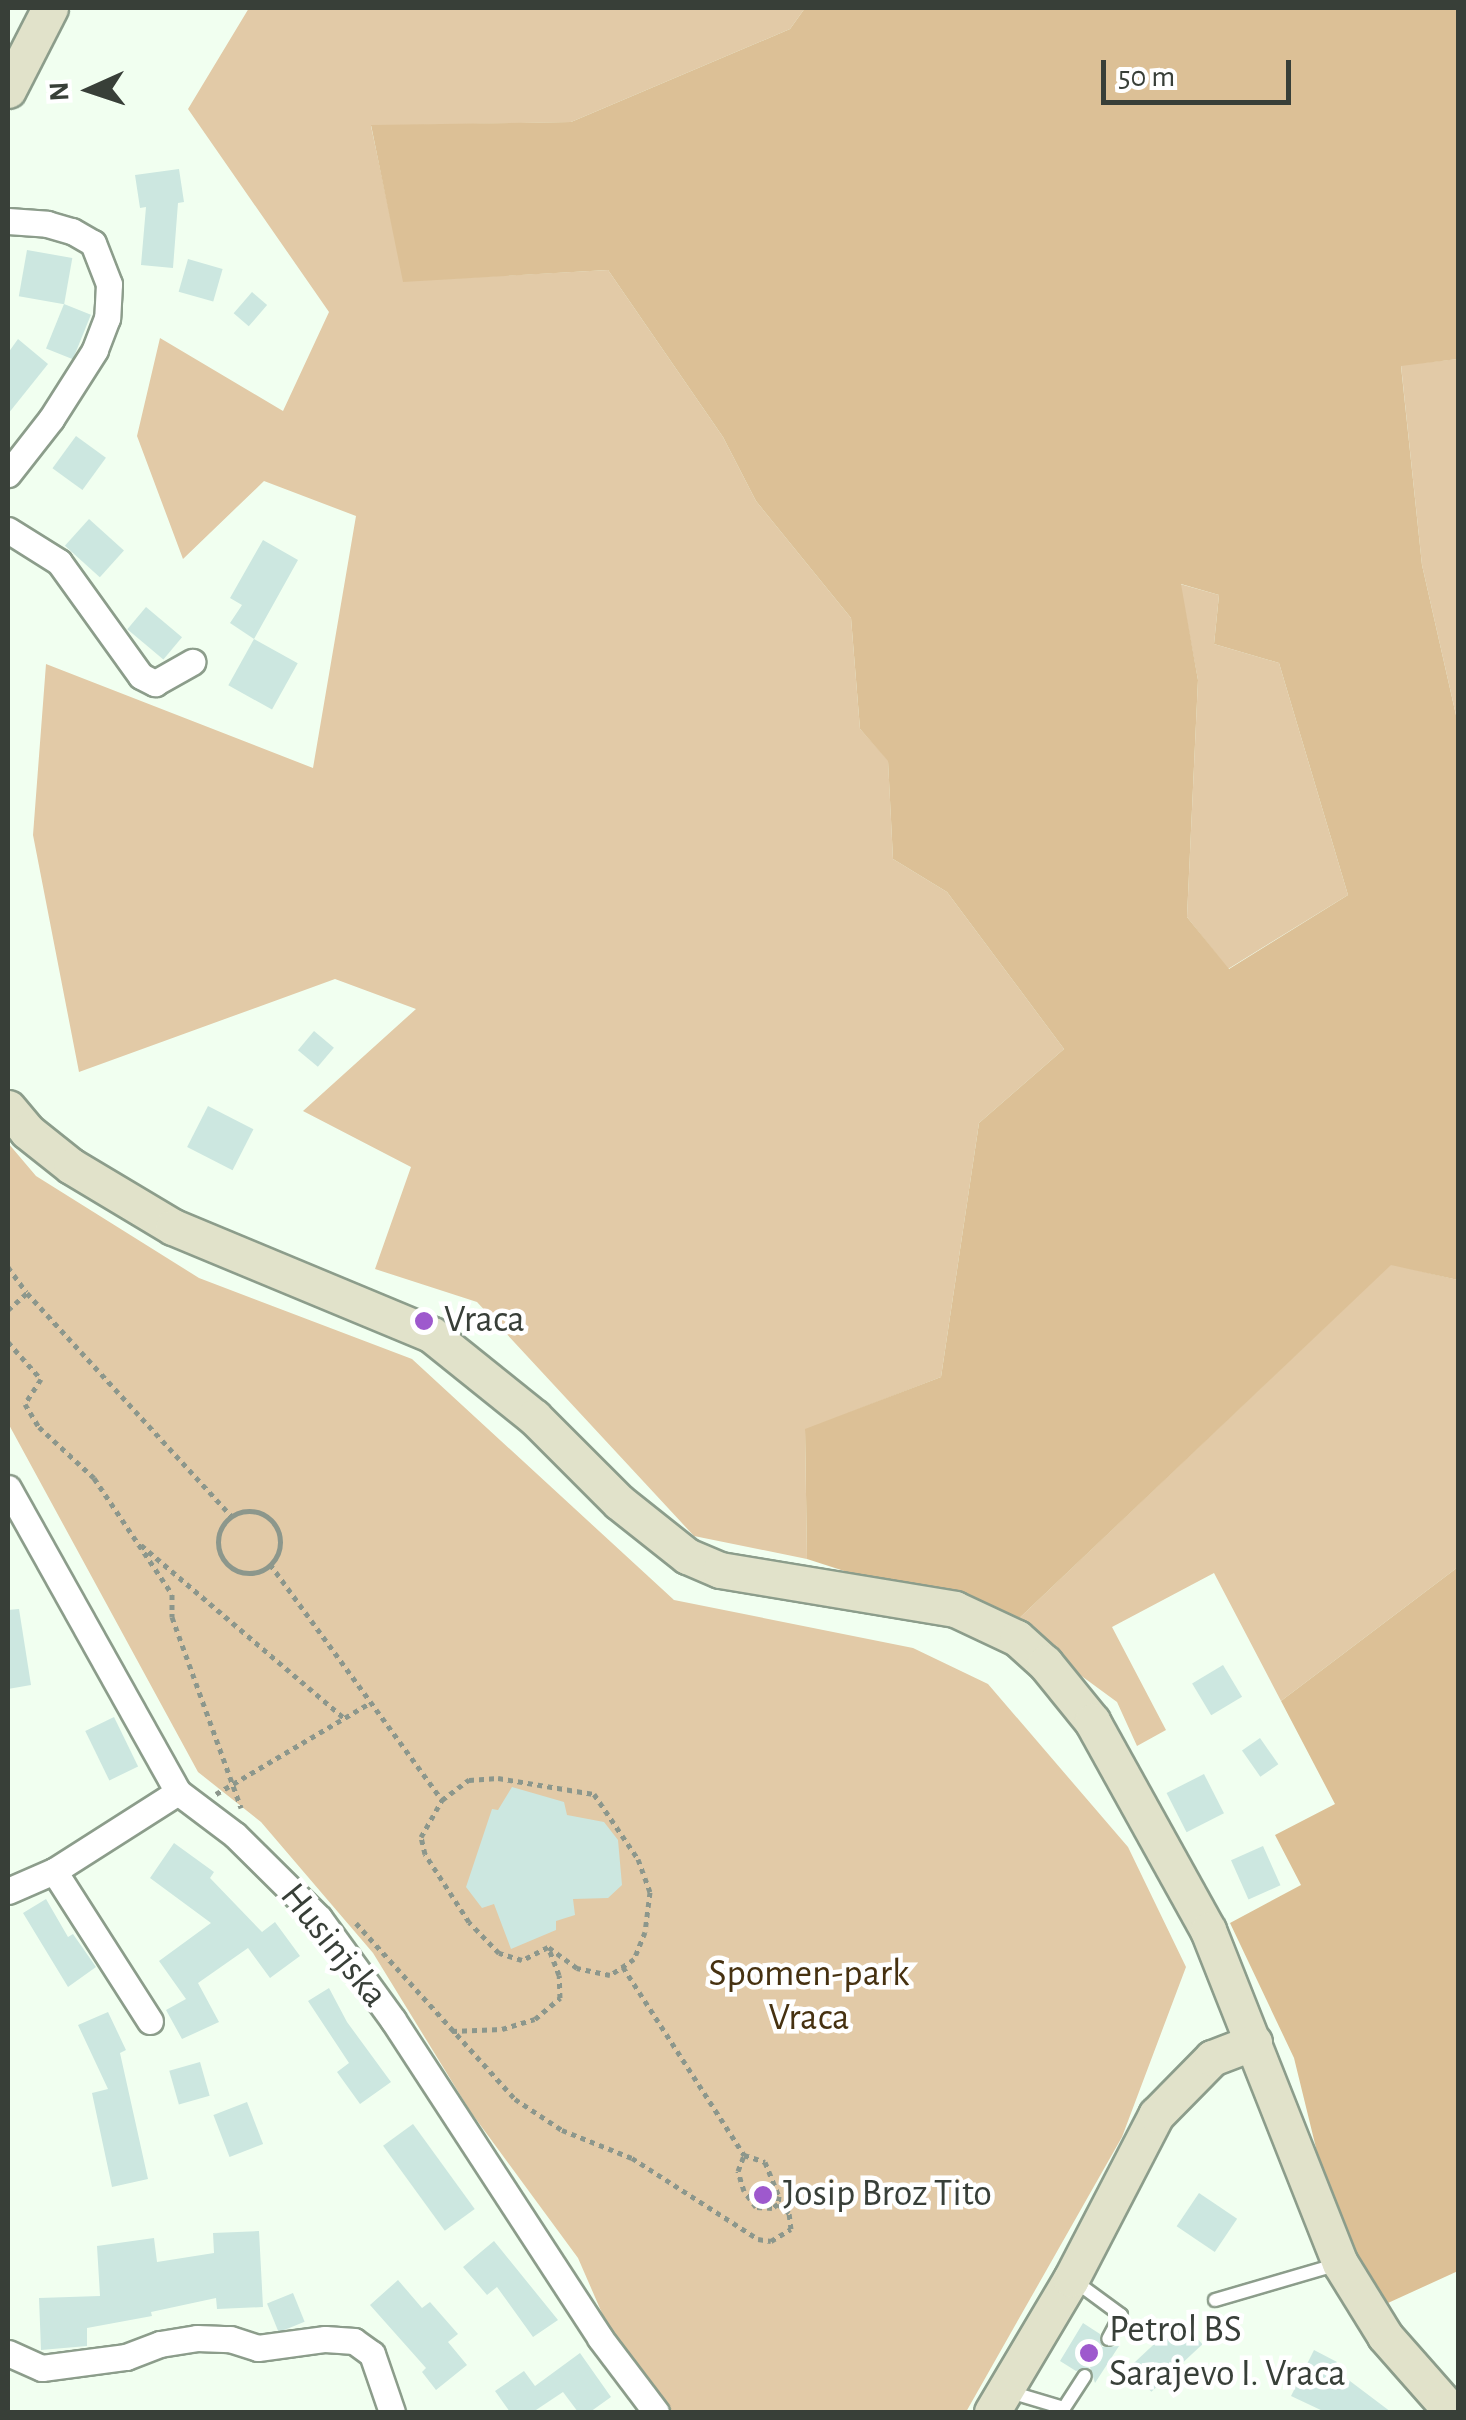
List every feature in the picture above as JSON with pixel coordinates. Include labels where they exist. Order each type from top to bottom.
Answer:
[{"type":"main road","points":[[8,90],[50,8]]},
{"type":"main road","points":[[8,1108],[27,1132],[71,1166],[158,1219],[297,1282],[390,1315],[432,1336],[534,1417],[654,1533],[701,1564],[954,1608],[1016,1638],[1045,1663],[1092,1720],[1208,1930],[1340,2263],[1385,2336],[1452,2412]]},
{"type":"main road","points":[[1000,2402],[1072,2279],[1156,2116],[1212,2058],[1254,2042]]},
{"type":"street","points":[[8,221],[72,230],[93,243],[109,284],[107,318],[95,350],[52,419],[8,474]]},
{"type":"street","points":[[8,530],[59,562],[141,676],[155,683],[192,662]]},
{"type":"street","name":"Husinjska","points":[[8,1488],[178,1792],[235,1835],[319,1918],[393,2020],[600,2338],[656,2412]]},
{"type":"street","points":[[8,1891],[54,1871],[178,1792]]},
{"type":"street","points":[[54,1871],[150,2021]]},
{"type":"street","points":[[8,2353],[42,2368],[126,2357],[160,2344],[197,2338],[230,2339],[258,2348],[325,2339],[354,2341],[372,2354],[392,2412]]},
{"type":"lane","points":[[1215,2300],[1340,2263]]},
{"type":"lane","points":[[1072,2279],[1121,2315],[1108,2338]]},
{"type":"lane","points":[[1000,2402],[1064,2408],[1084,2376]]},
{"type":"path","points":[[8,1266],[26,1293],[231,1516]]},
{"type":"path","points":[[8,1310],[26,1293]]},
{"type":"path","points":[[8,1342],[41,1379],[25,1404],[39,1426],[94,1478],[172,1594],[172,1617],[250,1828],[235,1835]]},
{"type":"path","points":[[250,1511],[269,1518],[279,1536],[270,1564],[242,1572],[225,1561],[219,1532],[231,1516],[250,1511]]},
{"type":"path","points":[[135,1540],[344,1718]]},
{"type":"path","points":[[270,1564],[442,1800]]},
{"type":"path","points":[[231,1784],[370,1703]]},
{"type":"path","points":[[498,1778],[594,1794],[638,1859],[650,1892],[645,1932],[634,1960],[610,1976],[576,1968],[548,1948],[522,1960],[499,1953],[470,1922],[439,1879],[421,1837],[442,1800],[469,1780],[498,1778]]},
{"type":"path","points":[[452,2032],[502,2029],[551,2010],[560,1998],[560,1986],[548,1948]]},
{"type":"path","points":[[433,2005],[452,2032],[515,2099],[562,2130],[632,2158],[758,2238],[771,2241],[790,2229],[789,2213],[778,2204],[777,2187],[765,2162],[744,2155],[623,1967]]},
{"type":"path","points":[[744,2155],[738,2171],[750,2202],[764,2210],[778,2204]]},
{"type":"green space","points":[[249,8],[805,8],[790,29],[571,122],[371,126],[404,281],[608,270],[723,437],[756,501],[851,618],[860,729],[888,760],[893,859],[947,892],[1064,1049],[979,1123],[941,1377],[805,1430],[807,1559],[694,1536],[477,1302],[375,1269],[411,1167],[303,1111],[416,1009],[335,979],[79,1072],[33,835],[46,664],[313,768],[356,516],[264,481],[183,559],[137,436],[160,338],[283,411],[329,312],[188,109]]},
{"type":"green space","points":[[1458,359],[1458,724],[1422,565],[1401,365]]},
{"type":"green space","points":[[1180,584],[1219,595],[1214,644],[1279,663],[1348,895],[1228,969],[1187,917],[1198,680]]},
{"type":"green space","name":"Spomen-park Vraca","points":[[8,1143],[36,1176],[199,1278],[412,1359],[674,1600],[913,1648],[988,1684],[1128,1847],[1186,1967],[1122,2137],[966,2412],[645,2412],[578,2258],[470,2111],[373,1953],[261,1822],[198,1772],[8,1423]]},
{"type":"green space","points":[[1391,1264],[1458,1280],[1458,1567],[1281,1701],[1214,1573],[1112,1627],[1166,1730],[1137,1746],[1117,1702],[1012,1625]]},
{"type":"shaded area","points":[[805,8],[1458,8],[1458,359],[1401,366],[1422,565],[1458,724],[1458,1280],[1391,1265],[1012,1625],[807,1559],[805,1429],[941,1377],[979,1123],[1064,1049],[947,892],[893,859],[888,761],[860,729],[851,618],[756,501],[723,437],[608,270],[403,282],[371,125],[571,122],[790,29]],"holes":[[[1181,584],[1219,595],[1214,644],[1279,663],[1348,895],[1229,969],[1187,917],[1198,680]]]},
{"type":"shaded area","points":[[1458,1567],[1458,2271],[1377,2308],[1328,2197],[1294,2058],[1230,1923],[1301,1885],[1275,1835],[1335,1804],[1281,1701]]},
{"type":"building","points":[[179,169],[184,202],[178,203],[173,268],[141,265],[146,207],[140,208],[135,175]]},
{"type":"building","points":[[27,250],[72,258],[64,304],[19,296]]},
{"type":"building","points":[[188,259],[223,269],[213,302],[179,292]]},
{"type":"building","points":[[252,292],[267,305],[249,326],[234,313]]},
{"type":"building","points":[[64,304],[91,315],[73,359],[46,349]]},
{"type":"building","points":[[18,339],[48,364],[8,414],[8,353]]},
{"type":"building","points":[[76,436],[106,458],[82,490],[52,468]]},
{"type":"building","points":[[89,519],[124,550],[100,577],[65,546]]},
{"type":"building","points":[[263,540],[298,560],[254,639],[230,623],[242,605],[230,598]]},
{"type":"building","points":[[146,607],[182,637],[163,659],[127,629]]},
{"type":"building","points":[[254,639],[298,663],[272,710],[228,685]]},
{"type":"building","points":[[314,1031],[334,1048],[318,1067],[298,1050]]},
{"type":"building","points":[[208,1106],[253,1129],[233,1170],[187,1147]]},
{"type":"building","points":[[19,1609],[31,1685],[8,1689],[8,1610]]},
{"type":"building","points":[[1223,1665],[1242,1697],[1211,1715],[1192,1684]]},
{"type":"building","points":[[114,1717],[138,1766],[109,1780],[85,1731]]},
{"type":"building","points":[[1260,1738],[1278,1764],[1260,1777],[1242,1751]]},
{"type":"building","points":[[1204,1774],[1224,1813],[1187,1832],[1167,1793]]},
{"type":"building","points":[[512,1787],[564,1802],[567,1815],[604,1822],[618,1840],[622,1885],[608,1898],[573,1899],[575,1915],[556,1921],[556,1930],[511,1949],[494,1904],[482,1908],[466,1887],[492,1809],[498,1810]]},
{"type":"building","points":[[174,1843],[214,1872],[210,1878],[262,1932],[275,1922],[300,1956],[270,1978],[248,1948],[198,1983],[219,2022],[182,2039],[166,2010],[186,1999],[159,1961],[211,1923],[150,1878]]},
{"type":"building","points":[[1263,1846],[1280,1885],[1249,1900],[1231,1860]]},
{"type":"building","points":[[46,1899],[68,1937],[73,1934],[96,1967],[68,1987],[23,1913]]},
{"type":"building","points":[[329,1988],[347,2022],[391,2082],[360,2104],[337,2072],[349,2063],[308,2001]]},
{"type":"building","points":[[108,2012],[126,2050],[120,2053],[148,2179],[112,2187],[92,2093],[108,2089],[78,2025]]},
{"type":"building","points":[[200,2062],[210,2096],[179,2104],[169,2071]]},
{"type":"building","points":[[247,2102],[263,2144],[230,2157],[213,2115]]},
{"type":"building","points":[[413,2124],[475,2209],[445,2231],[383,2146]]},
{"type":"building","points":[[1199,2193],[1237,2219],[1215,2252],[1177,2226]]},
{"type":"building","points":[[259,2231],[263,2307],[217,2309],[216,2298],[151,2312],[152,2316],[87,2328],[87,2346],[41,2350],[39,2298],[100,2296],[97,2246],[154,2238],[157,2262],[214,2253],[213,2233]]},
{"type":"building","points":[[494,2241],[558,2320],[533,2337],[497,2287],[487,2295],[463,2267]]},
{"type":"building","points":[[398,2280],[422,2308],[430,2302],[458,2334],[448,2342],[467,2365],[436,2390],[422,2372],[426,2368],[370,2305]]},
{"type":"building","points":[[293,2293],[305,2322],[279,2332],[267,2303]]},
{"type":"building","points":[[1180,2320],[1203,2344],[1151,2392],[1129,2368]]},
{"type":"building","name":"Petrol BS Sarajevo I. Vraca","points":[[1083,2323],[1100,2334],[1102,2347],[1119,2346],[1095,2383],[1090,2367],[1076,2371],[1060,2361]]},
{"type":"building","points":[[1314,2350],[1337,2362],[1334,2369],[1391,2412],[1325,2412],[1291,2396]]},
{"type":"building","points":[[580,2353],[611,2397],[590,2412],[578,2412],[563,2392],[533,2412],[510,2412],[495,2391],[524,2371],[535,2386]]},
{"type":"place","name":"Vraca","points":[[424,1321]]},
{"type":"place","name":"Josip Broz Tito","points":[[763,2195]]},
{"type":"place","name":"Petrol BS Sarajevo I. Vraca","points":[[1089,2353]]}]
